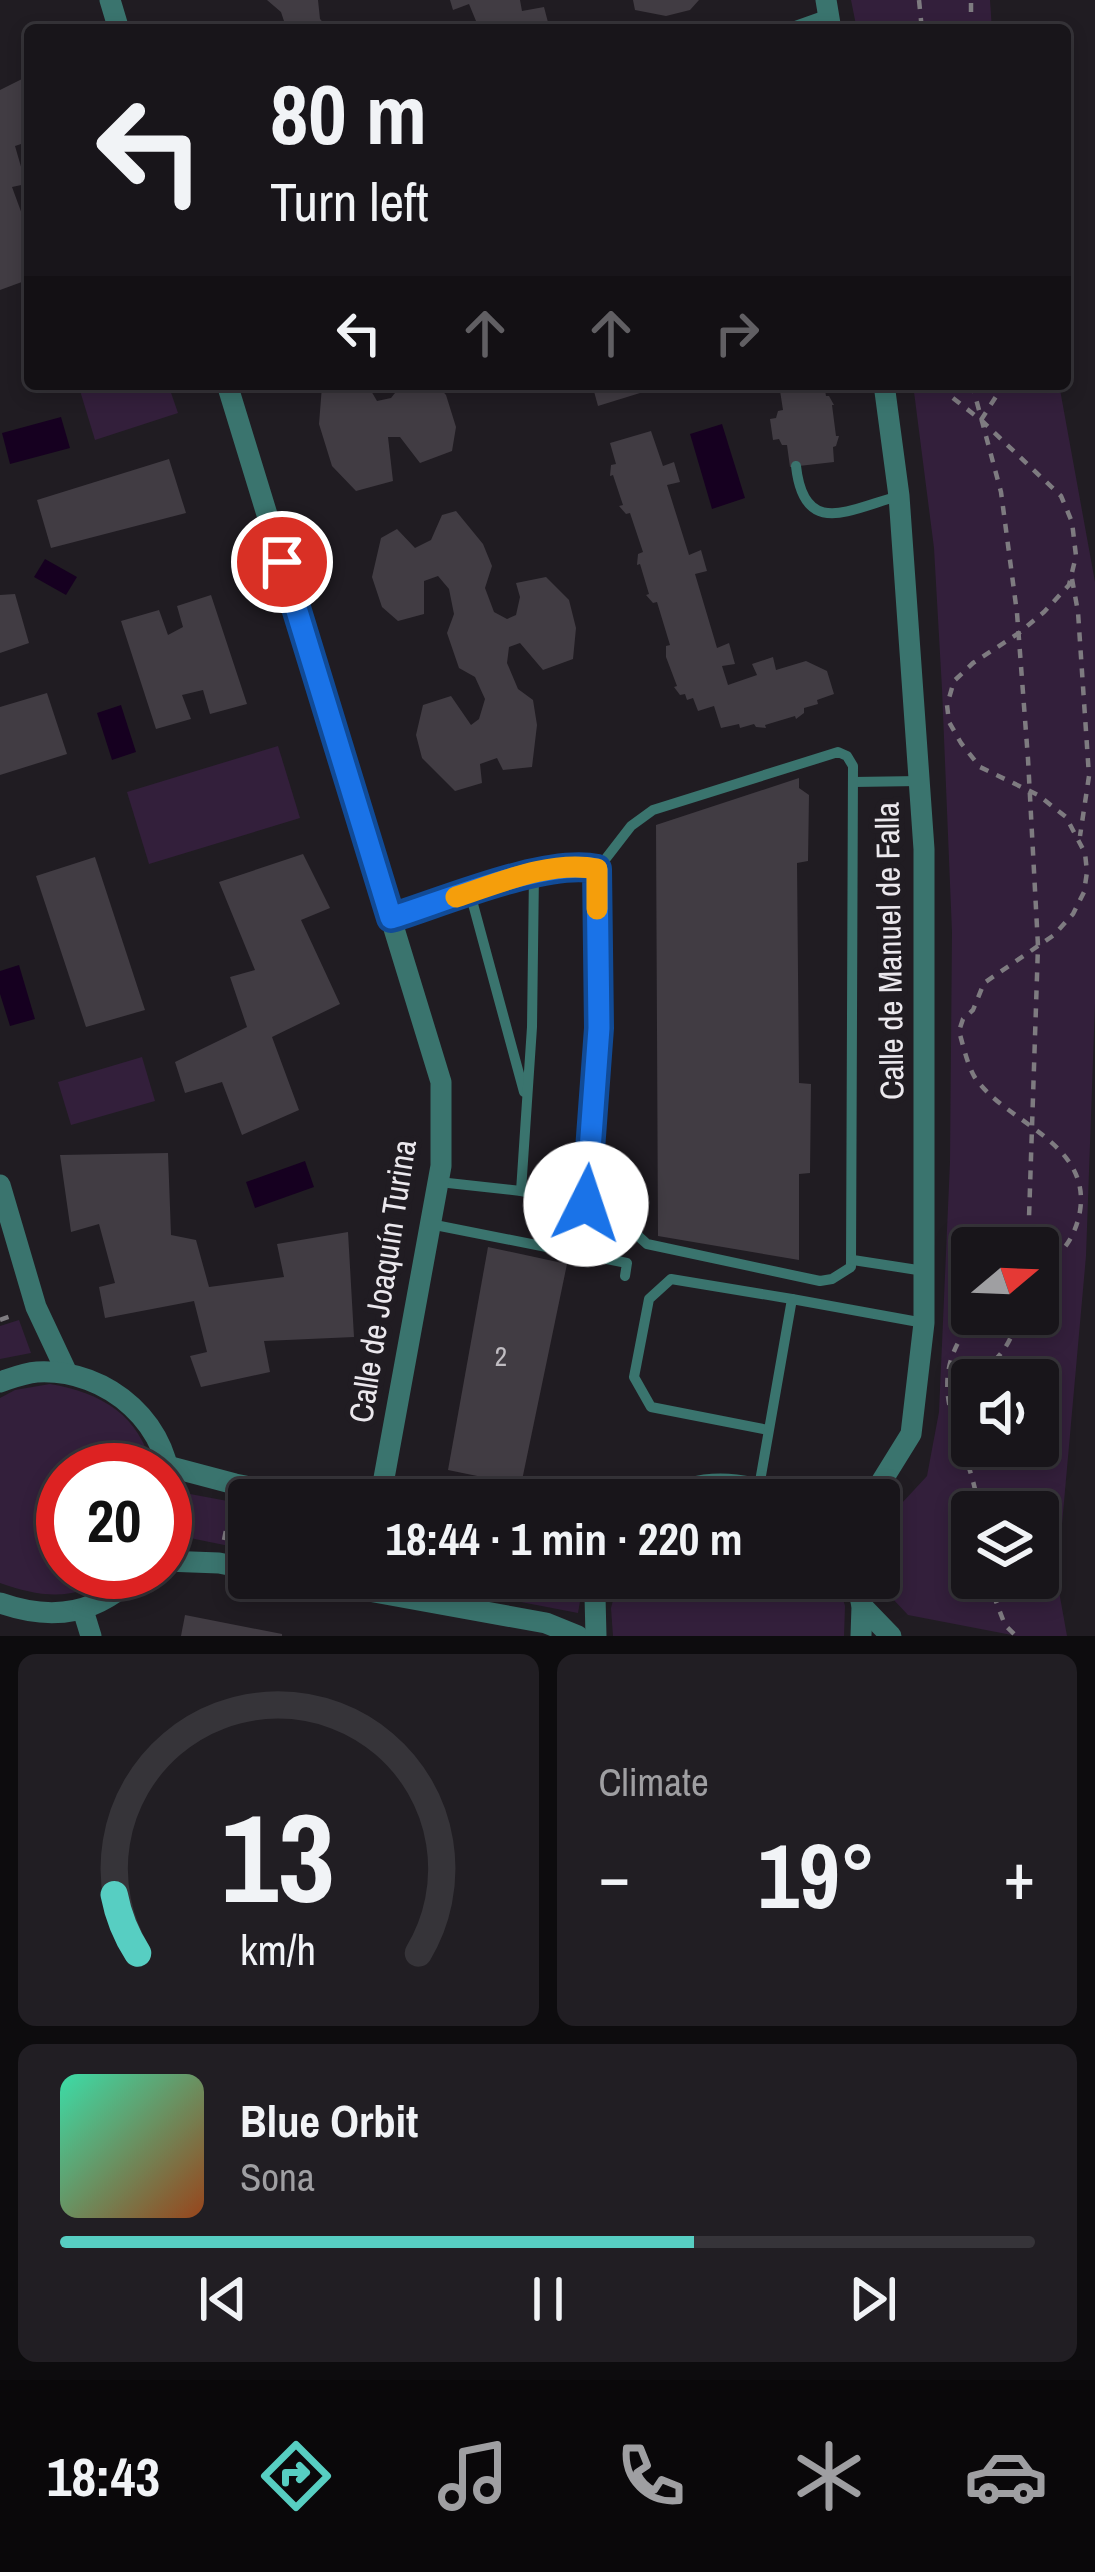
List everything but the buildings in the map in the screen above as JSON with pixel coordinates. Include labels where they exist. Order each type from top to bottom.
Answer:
[{"type":"street","name":"Calle de Joaquín Turina","points":[[229,390],[442,1082],[441,1166],[384,1479]]},
{"type":"street","name":"Calle de Manuel de Falla","points":[[883,1479],[911,1434],[924,1323],[924,849],[899,496],[885,390]]},
{"type":"street","points":[[0,1185],[36,1307],[67,1373]]},
{"type":"street","points":[[0,1382],[32,1372],[67,1373],[101,1384],[131,1403],[158,1443]]},
{"type":"street","points":[[192,1473],[228,1482]]},
{"type":"street","points":[[192,1562],[228,1565]]},
{"type":"street","points":[[0,1604],[42,1614],[83,1610],[105,1599]]},
{"type":"street","points":[[413,1599],[546,1623],[578,1636]]},
{"type":"street","points":[[595,1599],[596,1636]]},
{"type":"street","points":[[860,1599],[861,1636]]},
{"type":"street","points":[[862,1606],[891,1636]]},
{"type":"street","points":[[83,1610],[92,1636]]},
{"type":"lane","points":[[796,466],[799,490],[815,512],[829,514],[899,496]]},
{"type":"lane","points":[[438,1182],[586,1204],[625,1223],[647,1244],[820,1281],[847,1272],[853,1260],[853,766],[847,756],[838,752],[653,810],[631,826],[597,869],[599,1028],[586,1204]]},
{"type":"lane","points":[[853,782],[920,781]]},
{"type":"lane","points":[[391,918],[534,873],[597,869]]},
{"type":"lane","points":[[521,1191],[532,1027],[534,873]]},
{"type":"lane","points":[[470,893],[527,1104]]},
{"type":"lane","points":[[430,1224],[591,1262],[627,1263],[625,1276]]},
{"type":"lane","points":[[853,1260],[924,1271]]},
{"type":"lane","points":[[768,1430],[651,1407],[634,1377],[650,1299],[670,1279],[924,1323]]},
{"type":"lane","points":[[760,1479],[792,1299]]},
{"type":"path","points":[[946,390],[1060,496],[1072,522],[1076,556],[1069,584],[1044,612],[954,681],[947,705],[949,722],[980,766],[1029,790],[1066,817],[1085,853],[1084,892],[1072,914],[1054,935],[985,983],[959,1031],[974,1076],[1033,1125],[1076,1174],[1082,1196],[1078,1220],[1069,1244],[1059,1255]]},
{"type":"path","points":[[974,390],[1001,492],[1019,633],[1038,946],[1029,1227]]},
{"type":"path","points":[[981,419],[1000,390]]},
{"type":"path","points":[[1071,576],[1078,613],[1089,776],[1080,842]]},
{"type":"path","points":[[963,1335],[953,1349],[946,1382],[974,1491]]},
{"type":"path","points":[[916,1388],[958,1380],[993,1365],[1012,1335]]},
{"type":"path","points":[[219,1563],[228,1519]]},
{"type":"path","points":[[995,1599],[1005,1625],[1016,1636]]},
{"type":"shaded area","points":[[851,0],[990,0],[992,24],[856,24]]},
{"type":"shaded area","points":[[80,390],[170,390],[178,413],[95,440]]},
{"type":"shaded area","points":[[914,390],[1060,390],[1095,582],[1095,1004],[1086,1256],[1059,1558],[1059,1491],[951,1491],[951,1599],[1059,1599],[1059,1591],[1067,1636],[1017,1636],[908,1615],[893,1599],[900,1599],[900,1505],[927,1476],[939,1412],[950,1162],[952,932],[934,548]]},
{"type":"shaded area","points":[[61,417],[70,448],[10,464],[2,433]]},
{"type":"shaded area","points":[[722,424],[745,498],[712,509],[690,434]]},
{"type":"shaded area","points":[[45,559],[77,577],[66,595],[34,577]]},
{"type":"shaded area","points":[[121,705],[136,752],[112,760],[97,713]]},
{"type":"shaded area","points":[[278,746],[300,818],[149,864],[127,792]]},
{"type":"shaded area","points":[[19,965],[35,1019],[10,1026],[0,994],[0,971]]},
{"type":"shaded area","points":[[142,1057],[155,1101],[71,1125],[58,1082]]},
{"type":"shaded area","points":[[305,1161],[314,1187],[255,1208],[246,1182]]},
{"type":"shaded area","points":[[19,1320],[31,1353],[0,1359],[0,1326]]},
{"type":"shaded area","points":[[50,1384],[86,1394],[116,1410],[143,1443],[36,1443],[36,1592],[0,1583],[0,1398],[15,1390]]},
{"type":"shaded area","points":[[192,1494],[228,1501],[228,1546],[192,1538]]},
{"type":"shaded area","points":[[505,1599],[580,1599],[578,1613]]},
{"type":"shaded area","points":[[613,1599],[843,1599],[844,1636],[613,1636]]},
{"type":"slow traffic","points":[[456,897],[534,873],[586,867],[597,869],[597,909]]},
{"type":"route","points":[[282,562],[391,918],[534,873],[597,869],[599,1028],[586,1204]]}]
